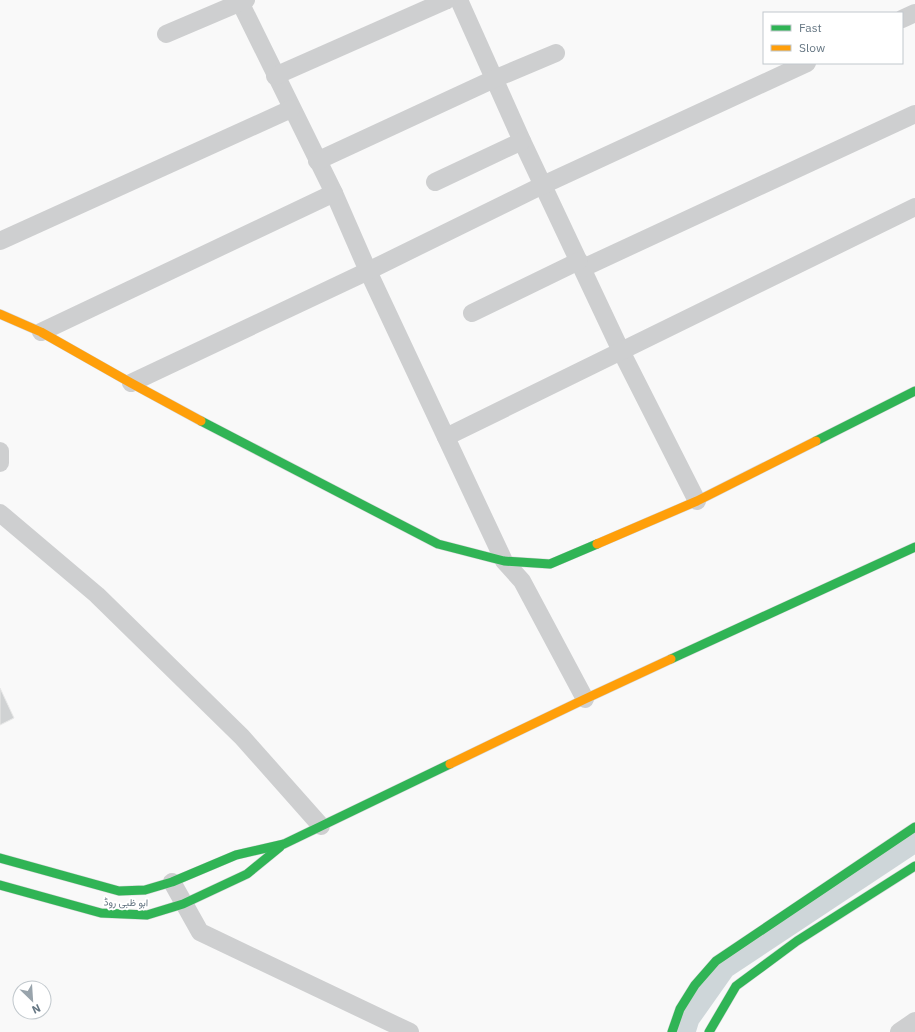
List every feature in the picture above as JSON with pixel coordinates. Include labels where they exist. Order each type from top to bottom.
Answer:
[{"type":"main road","points":[[0,314],[41,332],[194,417],[438,544],[504,561],[550,564],[697,501],[915,391]]},
{"type":"main road","points":[[284,844],[585,699],[915,547]]},
{"type":"main road","points":[[672,1032],[680,1009],[696,985],[716,961],[915,827]]},
{"type":"main road","name":"ابو ظبی روڈ","points":[[0,858],[119,891],[145,890],[172,882],[236,856],[284,844]]},
{"type":"main road","name":"ابو ظبی روڈ","points":[[0,885],[101,913],[147,915],[184,904],[247,874],[284,844]]},
{"type":"main road","points":[[709,1032],[736,986],[797,940],[915,866]]},
{"type":"street","points":[[275,76],[447,0]]},
{"type":"street","points":[[459,0],[522,141],[621,351],[697,501]]},
{"type":"street","points":[[166,34],[242,1],[275,76],[334,193],[368,271],[504,561],[522,581],[585,699]]},
{"type":"street","points":[[903,19],[915,13]]},
{"type":"street","points":[[317,161],[494,79],[556,53]]},
{"type":"street","points":[[131,383],[368,271],[543,185],[805,64]]},
{"type":"street","points":[[0,241],[292,109]]},
{"type":"street","points":[[472,313],[915,114]]},
{"type":"street","points":[[435,182],[522,141]]},
{"type":"street","points":[[41,332],[334,193]]},
{"type":"street","points":[[446,437],[915,207]]},
{"type":"street","points":[[0,451],[0,463]]},
{"type":"street","points":[[0,513],[98,596],[242,737],[321,826]]},
{"type":"street","points":[[172,882],[200,932],[410,1032]]},
{"type":"street","points":[[899,1032],[915,1021]]},
{"type":"building","points":[[0,688],[14,718],[0,725]]},
{"type":"waterway","points":[[685,1032],[689,1019],[725,968],[915,842]]},
{"type":"traffic: fast","points":[[816,441],[915,391]]},
{"type":"traffic: fast","points":[[201,421],[438,544],[504,561],[550,564],[597,544]]},
{"type":"traffic: fast","points":[[671,659],[915,547]]},
{"type":"traffic: fast","points":[[0,858],[119,891],[145,890],[172,882],[236,855],[284,844],[450,764]]},
{"type":"traffic: fast","points":[[672,1032],[680,1009],[695,985],[716,961],[915,827]]},
{"type":"traffic: fast","points":[[0,885],[101,913],[147,915],[183,904],[247,874],[280,847]]},
{"type":"traffic: fast","points":[[709,1032],[736,986],[797,941],[915,866]]},
{"type":"traffic: slow","points":[[0,314],[41,332],[201,421]]},
{"type":"traffic: slow","points":[[597,544],[697,501],[816,441]]},
{"type":"traffic: slow","points":[[450,764],[671,659]]}]
